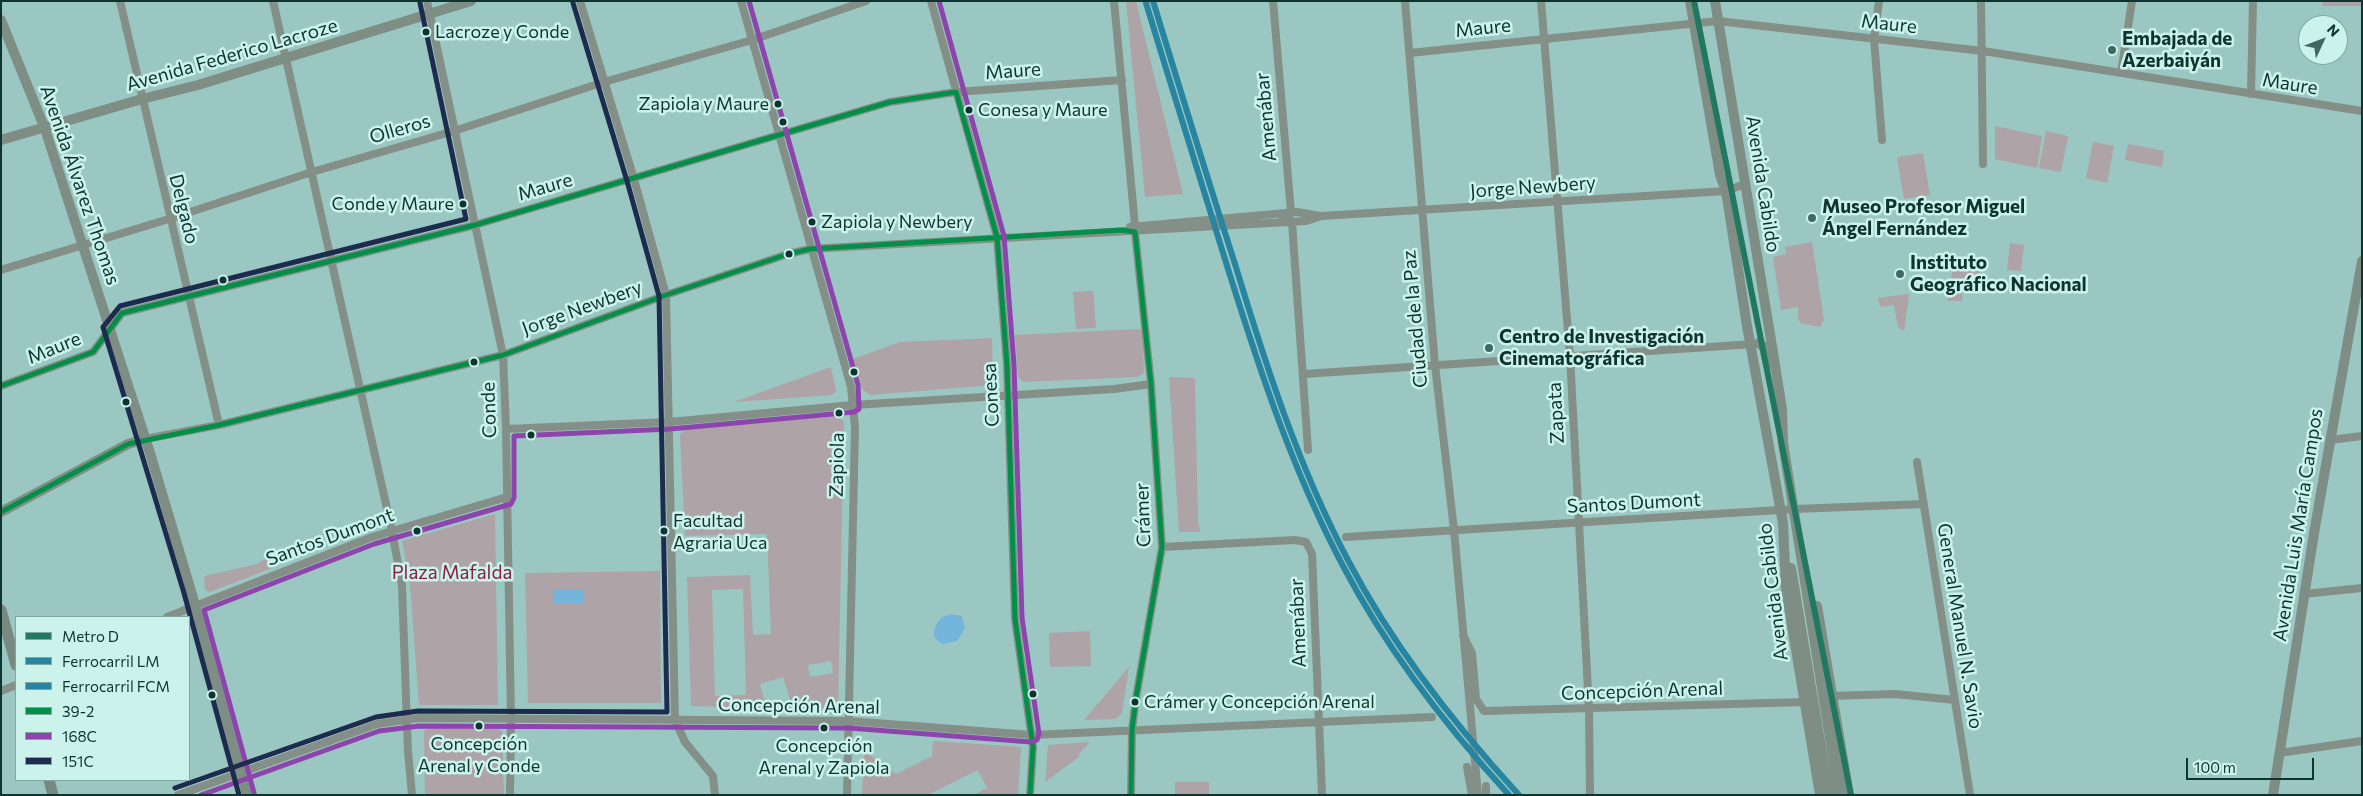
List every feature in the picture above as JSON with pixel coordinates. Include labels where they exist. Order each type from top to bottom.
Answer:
[{"type":"main road","name":"Avenida Federico Lacroze","points":[[1,140],[45,129],[142,99],[198,85],[471,1]]},
{"type":"main road","name":"Avenida Cabildo","points":[[1690,1],[1720,175],[1726,191],[1755,344],[1783,523],[1786,589],[1820,795]]},
{"type":"main road","name":"Avenida Cabildo","points":[[1715,1],[1779,390],[1783,442],[1794,509],[1816,601],[1849,795]]},
{"type":"main road","name":"Avenida Álvarez Thomas","points":[[1,20],[45,129],[84,246],[195,605],[247,795]]},
{"type":"main road","name":"Avenida Luis María Campos","points":[[2273,795],[2304,594],[2362,261]]},
{"type":"main road","points":[[1755,344],[1764,347],[1766,354],[1783,442]]},
{"type":"main road","points":[[1,512],[128,444],[145,439]]},
{"type":"main road","points":[[1783,523],[1829,795]]},
{"type":"main road","points":[[1797,524],[1839,795]]},
{"type":"main road","points":[[1,610],[15,661]]},
{"type":"main road","points":[[49,781],[53,795]]},
{"type":"street","name":"Delgado","points":[[120,1],[169,220],[219,425]]},
{"type":"street","points":[[273,1],[392,531],[402,586],[412,795]]},
{"type":"street","name":"Conde","points":[[427,1],[503,355],[511,718],[510,795]]},
{"type":"street","points":[[580,1],[634,179],[666,295],[675,720],[685,742],[713,776],[715,795]]},
{"type":"street","name":"Zapiola","points":[[741,1],[810,249],[851,387],[855,427],[847,795]]},
{"type":"street","name":"Olleros","points":[[1,270],[169,220],[312,172],[454,130],[604,82],[752,40],[866,1]]},
{"type":"street","name":"Conesa","points":[[931,1],[997,237],[1008,394],[1015,619],[1033,747],[1030,795]]},
{"type":"street","name":"Crámer","points":[[1114,1],[1151,384],[1162,547],[1136,698],[1132,730],[1131,795]]},
{"type":"street","name":"Amenábar","points":[[1273,1],[1291,212]]},
{"type":"street","name":"Ciudad de la Paz","points":[[1405,1],[1435,365],[1454,530],[1478,795]]},
{"type":"street","name":"Zapata","points":[[1541,1],[1570,356],[1588,709],[1590,795]]},
{"type":"street","points":[[1879,1],[1874,39],[1882,140]]},
{"type":"street","points":[[1981,1],[1983,164]]},
{"type":"street","points":[[2121,73],[2132,1]]},
{"type":"street","points":[[2251,94],[2253,1]]},
{"type":"street","name":"Maure","points":[[1410,53],[1718,21],[1983,51],[2362,112]]},
{"type":"street","name":"Maure","points":[[1,386],[93,352],[122,313],[474,225],[634,179],[779,133],[890,102],[956,92],[1122,80]]},
{"type":"street","name":"Jorge Newbery","points":[[145,439],[219,425],[503,355],[666,295],[781,256],[810,249],[1235,222],[1292,222],[1306,221],[1322,216],[1726,191],[1745,184]]},
{"type":"street","points":[[1277,221],[1289,217],[1291,212]]},
{"type":"street","name":"Jorge Newbery","points":[[1235,222],[1291,212],[1305,212],[1322,216]]},
{"type":"street","points":[[1292,222],[1308,450]]},
{"type":"street","points":[[1304,374],[1755,344]]},
{"type":"street","points":[[506,429],[669,422],[853,405],[1114,389],[1151,384]]},
{"type":"street","points":[[2330,440],[2362,436]]},
{"type":"street","name":"General Manuel N. Savio","points":[[1918,462],[1970,795]]},
{"type":"street","name":"Santos Dumont","points":[[169,616],[392,531],[507,497]]},
{"type":"street","name":"Santos Dumont","points":[[1346,537],[1794,509],[1924,504]]},
{"type":"street","name":"Amenábar","points":[[1162,547],[1295,540],[1306,542],[1312,554],[1322,795]]},
{"type":"street","points":[[2304,594],[2362,588]]},
{"type":"street","name":"Ciudad de la Paz","points":[[1462,633],[1472,654],[1476,699],[1481,708]]},
{"type":"street","points":[[1,691],[15,685]]},
{"type":"street","points":[[1831,696],[1894,694],[1955,700]]},
{"type":"street","name":"Concepción Arenal","points":[[1481,708],[1489,712],[1805,702]]},
{"type":"street","name":"Concepción Arenal","points":[[178,795],[376,724],[407,719],[849,721],[1032,735],[1432,718]]},
{"type":"street","points":[[2279,753],[2362,741]]},
{"type":"street","points":[[1467,767],[1472,789]]},
{"type":"street","points":[[1486,786],[1486,795]]},
{"type":"green space","points":[[1126,1],[1136,1],[1183,194],[1145,197]]},
{"type":"green space","points":[[2322,1],[2362,1],[2362,6],[2322,6]]},
{"type":"green space","points":[[1995,126],[2042,136],[2037,168],[1995,159]]},
{"type":"green space","points":[[2046,131],[2068,136],[2061,172],[2039,168]]},
{"type":"green space","points":[[2093,142],[2114,146],[2107,183],[2086,178]]},
{"type":"green space","points":[[2128,144],[2164,151],[2162,167],[2125,160]]},
{"type":"green space","points":[[1923,153],[1930,195],[1904,199],[1897,157]]},
{"type":"green space","points":[[1812,242],[1824,320],[1820,327],[1800,323],[1798,307],[1781,310],[1773,257],[1786,254],[1785,247]]},
{"type":"green space","points":[[2010,243],[2024,245],[2021,271],[2007,270]]},
{"type":"green space","points":[[1953,268],[1980,271],[1978,289],[1963,287],[1962,301],[1947,301]]},
{"type":"green space","points":[[1093,291],[1096,328],[1076,329],[1073,292]]},
{"type":"green space","points":[[1908,294],[1904,331],[1898,328],[1894,305],[1880,307],[1878,298]]},
{"type":"green space","points":[[1142,330],[1144,373],[1137,377],[1024,382],[1018,377],[1015,335]]},
{"type":"green space","points":[[992,338],[993,385],[870,395],[862,389],[853,359],[900,342]]},
{"type":"green space","points":[[831,367],[836,391],[832,395],[734,402]]},
{"type":"green space","points":[[1169,377],[1195,378],[1198,522],[1201,532],[1179,532]]},
{"type":"green space","points":[[839,416],[844,422],[838,710],[691,706],[687,577],[750,575],[753,635],[771,634],[767,534],[685,536],[680,435],[684,429]],"holes":[[[743,589],[746,695],[715,696],[712,590]],[[831,661],[833,673],[810,677],[808,665]],[[783,677],[790,700],[766,706],[760,684]]]},
{"type":"green space","name":"Plaza Mafalda","points":[[495,514],[498,705],[419,705],[410,584],[402,541]]},
{"type":"green space","points":[[274,554],[277,566],[210,592],[205,590],[204,576],[257,564]]},
{"type":"green space","points":[[660,571],[661,703],[528,703],[525,573]]},
{"type":"green space","points":[[1090,631],[1091,666],[1050,667],[1049,633]]},
{"type":"green space","points":[[1129,667],[1122,713],[1116,719],[1084,720]]},
{"type":"green space","points":[[428,728],[496,728],[502,731],[504,795],[425,795],[424,731]]},
{"type":"green space","points":[[933,741],[1021,747],[1018,795],[973,795],[987,788],[978,770],[928,795],[862,795],[864,751],[896,774],[932,756]]},
{"type":"green space","points":[[1090,742],[1079,754],[1079,757],[1045,782],[1048,745]]},
{"type":"green space","points":[[1175,782],[1209,782],[1209,795],[1175,795]]},
{"type":"water","points":[[553,589],[584,590],[584,604],[553,604]]},
{"type":"water","points":[[951,614],[962,616],[965,628],[957,641],[942,644],[935,638],[936,626],[940,620]]},
{"type":"metro line","name":"D","points":[[1694,1],[1851,795]]},
{"type":"rail line","name":"LM","points":[[1153,1],[1259,340],[1285,416],[1314,490],[1349,562],[1385,625],[1405,655],[1471,741],[1519,795]]},
{"type":"rail line","name":"FCM","points":[[1146,3],[1252,345],[1308,494],[1360,597],[1398,657],[1462,742],[1509,795]]},
{"type":"transit line","name":"168C","points":[[254,793],[204,610],[374,544],[511,504],[514,498],[514,436],[670,429],[854,412],[859,409],[858,385],[749,1]]},
{"type":"transit line","name":"168C","points":[[201,795],[379,731],[419,726],[849,728],[1031,742],[1037,740],[1039,734],[1022,618],[1014,365],[1004,236],[939,1]]},
{"type":"transit line","name":"151C","points":[[239,795],[184,593],[103,327],[120,306],[466,219],[420,3]]},
{"type":"transit line","name":"151C","points":[[175,788],[376,717],[418,711],[667,712],[659,296],[627,181],[573,3]]},
{"type":"transit line","name":"39-2","points":[[1,386],[93,352],[122,313],[475,225],[890,102],[956,92],[997,237],[1007,365],[1015,619],[1033,747],[1030,795]]},
{"type":"transit line","name":"39-2","points":[[1,512],[128,444],[219,425],[503,355],[666,295],[788,254],[810,249],[1122,230],[1135,232],[1151,384],[1162,547],[1136,698],[1132,730],[1131,795]]},
{"type":"place","name":"Lacroze y Conde","points":[[426,32]]},
{"type":"place","name":"Embajada de Azerbaiyán","points":[[2112,50]]},
{"type":"place","name":"Zapiola y Maure","points":[[778,104]]},
{"type":"place","name":"Conesa y Maure","points":[[969,110]]},
{"type":"place","name":"Conde y Maure","points":[[463,204]]},
{"type":"place","name":"Museo Profesor Miguel Ángel Fernández","points":[[1812,218]]},
{"type":"place","name":"Zapiola y Newbery","points":[[812,222]]},
{"type":"place","name":"Instituto Geográfico Nacional","points":[[1900,274]]},
{"type":"place","name":"Centro de Investigación Cinematográfica","points":[[1489,348]]},
{"type":"place","name":"Facultad Agraria Uca","points":[[664,531]]},
{"type":"place","name":"Crámer y Concepción Arenal","points":[[1135,702]]},
{"type":"place","name":"Concepción Arenal y Conde","points":[[479,726]]},
{"type":"place","name":"Concepción Arenal y Zapiola","points":[[824,728]]}]
